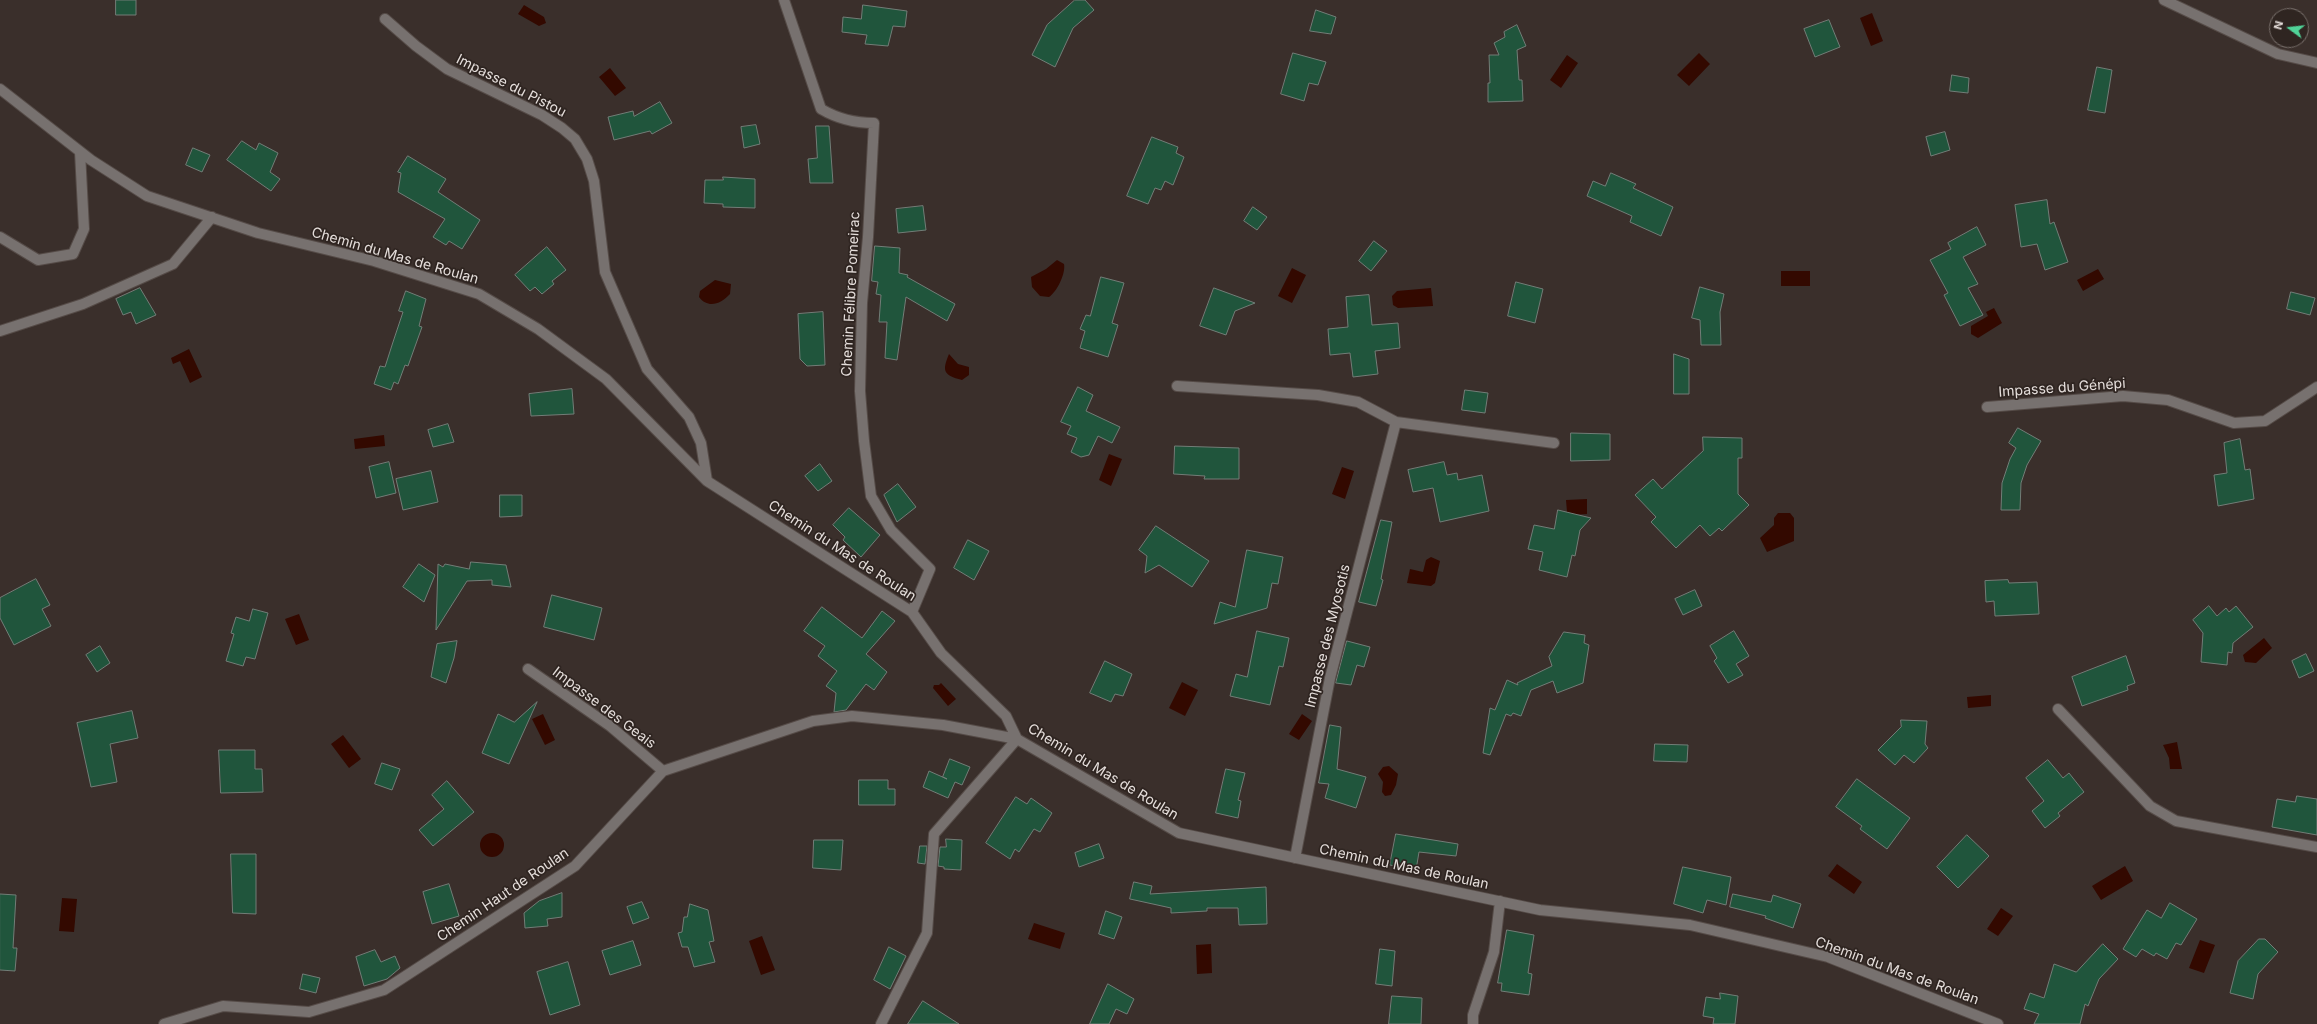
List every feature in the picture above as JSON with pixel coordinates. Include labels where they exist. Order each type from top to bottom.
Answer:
[{"type":"street","name":"Chemin Félibre Pomeirac","points":[[784,0],[821,109],[837,118],[858,123],[874,123],[868,237],[862,304],[860,390],[862,420],[871,496],[891,530],[930,569],[912,612]]},
{"type":"street","points":[[2164,0],[2278,54],[2317,63]]},
{"type":"street","name":"Impasse du Pistou","points":[[385,19],[416,46],[447,69],[542,115],[562,128],[575,139],[587,159],[594,181],[605,272],[646,369],[689,417],[701,443],[707,481]]},
{"type":"street","name":"Chemin du Mas de Roulan","points":[[0,89],[80,152],[147,196],[258,233],[374,261],[479,294],[538,329],[606,379],[707,481],[912,612],[941,653],[1006,716],[1017,739],[1179,833],[1540,910],[1690,925],[1828,957],[1998,1024]]},
{"type":"street","points":[[0,237],[38,260],[73,254],[84,229],[80,152]]},
{"type":"street","points":[[0,331],[83,304],[173,264],[212,217]]},
{"type":"street","points":[[1177,386],[1318,395],[1358,402],[1396,422],[1554,443]]},
{"type":"street","name":"Impasse du Génépi","points":[[1986,407],[2123,396],[2168,400],[2234,423],[2266,421],[2317,387]]},
{"type":"street","name":"Impasse des Myosotis","points":[[1295,858],[1330,678],[1396,422]]},
{"type":"street","name":"Impasse des Geais","points":[[528,669],[610,726],[663,771]]},
{"type":"street","points":[[2058,709],[2150,806],[2164,816],[2176,821],[2317,847]]},
{"type":"street","name":"Chemin Haut de Roulan","points":[[164,1024],[223,1006],[309,1012],[384,990],[575,866],[663,771],[813,721],[852,716],[943,725],[1017,739]]},
{"type":"street","points":[[881,1024],[927,933],[934,834],[1017,739]]},
{"type":"street","points":[[1473,1024],[1473,1015],[1494,952],[1500,901]]},
{"type":"shaded area","points":[[524,5],[544,17],[546,23],[539,26],[518,14]]},
{"type":"shaded area","points":[[1872,13],[1883,41],[1871,46],[1860,18]]},
{"type":"shaded area","points":[[1699,53],[1710,64],[1689,86],[1677,75]]},
{"type":"shaded area","points":[[1567,55],[1578,63],[1561,88],[1550,80]]},
{"type":"shaded area","points":[[610,68],[626,88],[615,96],[599,77]]},
{"type":"shaded area","points":[[1057,260],[1064,264],[1064,272],[1060,282],[1052,295],[1049,297],[1040,296],[1032,287],[1031,277],[1046,269]]},
{"type":"shaded area","points":[[1292,268],[1306,275],[1292,303],[1278,296]]},
{"type":"shaded area","points":[[2098,269],[2104,279],[2083,291],[2077,280]]},
{"type":"shaded area","points":[[1781,271],[1810,271],[1810,286],[1781,286]]},
{"type":"shaded area","points":[[715,280],[731,284],[730,294],[719,303],[706,303],[699,297],[700,291]]},
{"type":"shaded area","points":[[1431,288],[1433,306],[1398,308],[1393,305],[1392,296],[1397,291]]},
{"type":"shaded area","points":[[1994,308],[2002,323],[1978,338],[1971,334],[1971,326],[1988,316],[1986,312]]},
{"type":"shaded area","points":[[189,349],[202,377],[190,383],[180,361],[173,364],[171,358]]},
{"type":"shaded area","points":[[949,354],[958,364],[969,367],[969,375],[962,380],[951,376],[946,372],[945,365]]},
{"type":"shaded area","points":[[384,435],[385,446],[355,449],[354,439]]},
{"type":"shaded area","points":[[1109,454],[1122,459],[1111,486],[1099,480]]},
{"type":"shaded area","points":[[1342,467],[1354,471],[1345,499],[1332,494]]},
{"type":"shaded area","points":[[1587,499],[1587,514],[1569,515],[1567,512],[1566,500]]},
{"type":"shaded area","points":[[1778,513],[1790,513],[1794,518],[1794,541],[1767,552],[1760,538],[1774,525],[1774,518]]},
{"type":"shaded area","points":[[1431,557],[1440,561],[1435,583],[1431,586],[1407,583],[1410,569],[1423,572],[1426,560]]},
{"type":"shaded area","points":[[299,614],[309,640],[296,645],[285,619]]},
{"type":"shaded area","points":[[2264,638],[2272,648],[2256,663],[2245,662],[2243,655]]},
{"type":"shaded area","points":[[1182,682],[1198,690],[1185,716],[1169,708]]},
{"type":"shaded area","points":[[941,683],[956,699],[948,706],[933,688],[934,685],[939,685]]},
{"type":"shaded area","points":[[1991,695],[1991,706],[1968,708],[1967,697]]},
{"type":"shaded area","points":[[543,714],[555,740],[545,745],[532,719]]},
{"type":"shaded area","points":[[1302,714],[1312,721],[1299,740],[1289,734]]},
{"type":"shaded area","points":[[343,735],[361,759],[349,768],[331,744]]},
{"type":"shaded area","points":[[2177,742],[2182,769],[2170,769],[2169,758],[2163,745]]},
{"type":"shaded area","points":[[1389,766],[1398,774],[1396,785],[1391,795],[1385,796],[1382,792],[1383,782],[1378,774],[1383,767]]},
{"type":"shaded area","points":[[492,833],[497,834],[503,840],[503,850],[497,856],[492,857],[487,856],[481,850],[480,845],[481,840],[487,834]]},
{"type":"shaded area","points":[[1837,864],[1862,882],[1854,894],[1828,876]]},
{"type":"shaded area","points":[[2125,866],[2133,881],[2101,900],[2092,886]]},
{"type":"shaded area","points":[[62,898],[77,899],[74,932],[59,931]]},
{"type":"shaded area","points":[[2001,908],[2013,916],[1998,936],[1987,929]]},
{"type":"shaded area","points":[[1034,923],[1065,933],[1060,949],[1028,939]]},
{"type":"shaded area","points":[[762,936],[775,970],[761,975],[749,941]]},
{"type":"shaded area","points":[[2200,940],[2215,945],[2204,973],[2189,968]]},
{"type":"shaded area","points":[[1211,944],[1212,973],[1197,974],[1196,945]]},
{"type":"building","points":[[116,0],[136,0],[136,15],[116,15]]},
{"type":"building","points":[[1075,0],[1085,0],[1094,10],[1073,28],[1055,67],[1032,55],[1047,25]]},
{"type":"building","points":[[863,5],[907,11],[905,27],[893,26],[888,46],[865,44],[867,35],[842,32],[843,17],[861,19]]},
{"type":"building","points":[[1316,10],[1336,17],[1331,34],[1310,31]]},
{"type":"building","points":[[1829,20],[1840,47],[1815,57],[1804,29]]},
{"type":"building","points":[[1517,25],[1526,46],[1517,50],[1519,80],[1522,80],[1523,101],[1488,102],[1488,83],[1490,83],[1489,55],[1499,55],[1494,43],[1505,37],[1504,32]]},
{"type":"building","points":[[1293,53],[1326,62],[1318,85],[1309,83],[1304,101],[1281,94]]},
{"type":"building","points":[[2097,67],[2112,70],[2105,113],[2088,110]]},
{"type":"building","points":[[1952,75],[1969,78],[1968,93],[1950,91]]},
{"type":"building","points":[[660,102],[672,123],[652,134],[650,131],[614,140],[608,117],[633,111],[634,116]]},
{"type":"building","points":[[756,125],[760,144],[744,148],[741,127]]},
{"type":"building","points":[[816,126],[829,126],[833,183],[810,183],[808,159],[817,158]]},
{"type":"building","points":[[1945,132],[1950,150],[1931,156],[1926,137]]},
{"type":"building","points":[[1152,137],[1178,147],[1176,153],[1184,157],[1173,185],[1165,181],[1161,190],[1155,188],[1148,204],[1127,196]]},
{"type":"building","points":[[242,141],[256,150],[259,143],[278,153],[270,172],[280,179],[271,191],[227,160]]},
{"type":"building","points":[[193,148],[210,155],[202,172],[186,165]]},
{"type":"building","points":[[408,156],[446,179],[438,192],[480,220],[462,249],[449,241],[446,245],[433,237],[445,219],[398,192],[401,173],[398,172]]},
{"type":"building","points":[[1611,173],[1636,184],[1633,188],[1673,207],[1661,236],[1630,222],[1632,216],[1587,196],[1593,181],[1605,186]]},
{"type":"building","points":[[723,177],[755,179],[755,208],[723,207],[723,204],[704,203],[705,180],[723,180]]},
{"type":"building","points":[[2047,200],[2050,224],[2054,222],[2068,262],[2045,270],[2037,244],[2021,247],[2015,205]]},
{"type":"building","points":[[923,206],[926,230],[898,233],[896,209]]},
{"type":"building","points":[[1253,207],[1267,217],[1257,230],[1244,221]]},
{"type":"building","points":[[1977,227],[1986,245],[1963,257],[1978,284],[1968,288],[1983,315],[1960,326],[1944,295],[1948,293],[1930,260],[1951,249],[1948,243]]},
{"type":"building","points":[[1374,241],[1387,251],[1371,271],[1359,261]]},
{"type":"building","points":[[875,246],[900,248],[899,273],[908,275],[907,277],[955,304],[947,321],[906,297],[897,360],[885,358],[887,322],[879,322],[881,295],[876,294],[878,282],[872,281]]},
{"type":"building","points":[[547,247],[566,270],[552,281],[554,284],[542,294],[535,287],[530,291],[515,275]]},
{"type":"building","points":[[1101,277],[1124,283],[1112,323],[1118,325],[1108,357],[1080,348],[1085,331],[1080,329],[1086,315],[1090,316]]},
{"type":"building","points":[[1516,282],[1543,289],[1535,323],[1508,316]]},
{"type":"building","points":[[1700,287],[1724,294],[1720,312],[1721,345],[1701,345],[1700,320],[1692,318]]},
{"type":"building","points":[[140,288],[156,315],[136,324],[131,312],[123,315],[116,299]]},
{"type":"building","points":[[1214,288],[1255,303],[1235,311],[1226,335],[1200,326]]},
{"type":"building","points":[[406,291],[426,299],[419,326],[422,327],[408,366],[405,365],[398,384],[394,382],[391,390],[374,384],[380,366],[385,367],[403,312],[399,311]]},
{"type":"building","points":[[2291,292],[2315,298],[2310,315],[2287,309]]},
{"type":"building","points":[[1369,295],[1372,325],[1398,323],[1400,348],[1375,351],[1378,374],[1353,377],[1350,353],[1330,355],[1328,329],[1348,327],[1346,297]]},
{"type":"building","points":[[823,312],[825,365],[807,366],[800,359],[798,314]]},
{"type":"building","points":[[1674,354],[1689,359],[1689,394],[1674,394]]},
{"type":"building","points":[[1078,387],[1093,395],[1086,411],[1120,427],[1112,443],[1098,436],[1089,455],[1081,457],[1071,452],[1077,438],[1067,434],[1071,426],[1061,422]]},
{"type":"building","points":[[572,389],[574,414],[531,416],[529,394]]},
{"type":"building","points":[[1465,390],[1488,393],[1485,413],[1462,410]]},
{"type":"building","points":[[448,424],[454,442],[433,447],[428,430]]},
{"type":"building","points":[[2018,428],[2041,441],[2027,465],[2021,483],[2020,510],[2001,510],[2002,483],[2010,459],[2016,448],[2009,443]]},
{"type":"building","points":[[1571,433],[1610,434],[1610,460],[1571,461]]},
{"type":"building","points":[[1703,437],[1742,438],[1742,458],[1738,458],[1738,494],[1749,505],[1722,531],[1719,528],[1710,536],[1700,525],[1676,548],[1651,522],[1656,517],[1635,495],[1653,479],[1662,489],[1703,451]]},
{"type":"building","points":[[2240,439],[2245,470],[2250,469],[2254,499],[2218,506],[2214,475],[2227,473],[2224,443]]},
{"type":"building","points":[[1175,446],[1239,448],[1239,479],[1204,479],[1205,476],[1174,474]]},
{"type":"building","points":[[389,462],[396,493],[376,498],[369,467]]},
{"type":"building","points":[[1444,462],[1447,475],[1457,473],[1458,480],[1482,475],[1489,511],[1440,522],[1433,488],[1413,492],[1408,470]]},
{"type":"building","points":[[820,464],[832,481],[818,491],[805,476]]},
{"type":"building","points":[[431,471],[438,502],[403,510],[396,479]]},
{"type":"building","points":[[898,484],[916,507],[897,522],[884,495]]},
{"type":"building","points":[[500,495],[522,495],[522,516],[500,517]]},
{"type":"building","points":[[849,508],[880,535],[861,557],[843,540],[845,537],[833,525]]},
{"type":"building","points":[[1558,510],[1591,518],[1580,530],[1575,556],[1572,555],[1567,577],[1539,570],[1543,552],[1528,549],[1534,525],[1554,529]]},
{"type":"building","points":[[1381,520],[1392,522],[1381,579],[1383,580],[1376,606],[1359,602]]},
{"type":"building","points":[[1156,526],[1209,561],[1192,587],[1159,565],[1145,573],[1147,556],[1139,550]]},
{"type":"building","points":[[968,540],[989,551],[974,580],[954,568]]},
{"type":"building","points":[[1247,550],[1283,557],[1278,584],[1272,583],[1267,608],[1214,624],[1220,602],[1235,607]]},
{"type":"building","points":[[471,562],[506,565],[511,587],[492,585],[492,580],[467,581],[436,630],[438,564],[443,567],[445,564],[469,569]]},
{"type":"building","points":[[419,564],[435,575],[424,602],[403,587]]},
{"type":"building","points":[[36,579],[50,605],[42,609],[51,626],[14,645],[0,618],[0,598]]},
{"type":"building","points":[[2008,580],[2009,583],[2037,582],[2039,614],[1995,616],[1994,601],[1986,602],[1985,581]]},
{"type":"building","points":[[1695,590],[1702,606],[1683,615],[1675,599]]},
{"type":"building","points":[[552,595],[602,608],[594,640],[544,627]]},
{"type":"building","points":[[2209,606],[2217,616],[2226,608],[2229,612],[2236,606],[2253,627],[2233,643],[2232,653],[2228,652],[2227,665],[2201,662],[2203,633],[2193,620]]},
{"type":"building","points":[[822,607],[862,638],[882,611],[895,621],[866,654],[887,672],[874,690],[866,684],[846,710],[834,712],[836,693],[826,686],[837,671],[818,656],[825,646],[804,631]]},
{"type":"building","points":[[253,609],[268,613],[255,659],[246,657],[243,666],[226,661],[234,634],[231,633],[236,617],[249,621]]},
{"type":"building","points":[[1257,631],[1289,638],[1283,667],[1279,666],[1270,705],[1230,696],[1236,674],[1247,677]]},
{"type":"building","points":[[1734,631],[1749,656],[1736,664],[1743,675],[1728,683],[1714,661],[1717,658],[1710,646]]},
{"type":"building","points":[[1564,632],[1585,635],[1584,643],[1589,645],[1583,683],[1557,693],[1553,681],[1531,690],[1521,716],[1513,713],[1511,716],[1506,714],[1490,755],[1483,753],[1490,708],[1495,710],[1507,680],[1518,685],[1517,683],[1552,666],[1549,657]]},
{"type":"building","points":[[457,641],[454,658],[446,683],[431,677],[437,644]]},
{"type":"building","points":[[1347,641],[1370,647],[1364,667],[1357,665],[1351,685],[1336,683]]},
{"type":"building","points":[[100,646],[110,663],[97,672],[86,655]]},
{"type":"building","points":[[2306,654],[2314,671],[2299,678],[2292,661]]},
{"type":"building","points":[[2126,656],[2135,683],[2127,686],[2128,690],[2082,706],[2072,677]]},
{"type":"building","points":[[1105,661],[1132,674],[1123,696],[1115,694],[1111,702],[1090,693]]},
{"type":"building","points":[[537,702],[509,764],[482,753],[498,714],[514,722]]},
{"type":"building","points":[[132,711],[138,738],[110,744],[117,782],[91,787],[77,723]]},
{"type":"building","points":[[1901,720],[1927,721],[1925,744],[1928,748],[1914,763],[1904,755],[1895,765],[1878,750],[1901,727]]},
{"type":"building","points":[[1330,725],[1341,727],[1337,769],[1366,777],[1356,808],[1325,798],[1329,784],[1319,783]]},
{"type":"building","points":[[1655,744],[1688,745],[1687,762],[1654,761]]},
{"type":"building","points":[[219,750],[255,750],[255,769],[262,769],[263,792],[221,793]]},
{"type":"building","points":[[950,759],[970,767],[962,785],[955,782],[948,798],[923,787],[929,771],[947,779],[943,777]]},
{"type":"building","points":[[2048,760],[2063,778],[2069,773],[2084,792],[2058,813],[2060,816],[2045,828],[2032,811],[2044,801],[2026,778]]},
{"type":"building","points":[[382,763],[400,769],[392,790],[375,784]]},
{"type":"building","points":[[1226,769],[1245,773],[1238,800],[1241,801],[1238,818],[1216,813]]},
{"type":"building","points":[[1857,779],[1910,818],[1887,849],[1860,829],[1862,826],[1836,807]]},
{"type":"building","points":[[859,780],[888,780],[888,789],[895,789],[895,805],[859,805]]},
{"type":"building","points":[[447,781],[474,812],[433,846],[419,830],[444,809],[432,795]]},
{"type":"building","points":[[2297,796],[2317,799],[2317,835],[2272,827],[2277,799],[2295,802]]},
{"type":"building","points":[[1016,797],[1027,804],[1031,798],[1052,813],[1040,832],[1034,829],[1019,852],[1015,849],[1010,859],[986,843]]},
{"type":"building","points":[[1396,834],[1458,844],[1456,856],[1419,852],[1416,870],[1390,865]]},
{"type":"building","points":[[1967,835],[1989,856],[1958,888],[1937,867]]},
{"type":"building","points":[[946,839],[962,840],[961,870],[944,869],[944,867],[938,866],[940,847],[946,847]]},
{"type":"building","points":[[814,840],[843,840],[841,870],[813,868]]},
{"type":"building","points":[[1099,844],[1104,858],[1079,867],[1075,853]]},
{"type":"building","points":[[920,846],[927,846],[925,864],[918,863]]},
{"type":"building","points":[[231,854],[256,854],[256,914],[233,913]]},
{"type":"building","points":[[1683,867],[1731,877],[1726,905],[1707,900],[1703,913],[1674,904]]},
{"type":"building","points":[[1134,882],[1152,886],[1150,894],[1266,887],[1267,924],[1239,925],[1238,908],[1207,908],[1207,911],[1171,913],[1171,908],[1130,899]]},
{"type":"building","points":[[449,884],[459,916],[432,924],[423,892]]},
{"type":"building","points":[[562,893],[562,917],[547,919],[548,926],[525,928],[524,913],[539,901]]},
{"type":"building","points":[[0,894],[16,895],[13,948],[17,948],[15,971],[0,970]]},
{"type":"building","points":[[1733,894],[1771,902],[1773,895],[1801,904],[1793,928],[1765,918],[1766,916],[1730,907]]},
{"type":"building","points":[[642,902],[649,918],[633,924],[627,907]]},
{"type":"building","points":[[2170,903],[2197,919],[2181,945],[2176,943],[2167,959],[2156,953],[2154,956],[2142,949],[2136,957],[2123,949],[2147,910],[2161,918]]},
{"type":"building","points":[[690,904],[708,910],[714,941],[709,942],[715,962],[694,967],[688,947],[682,947],[678,933],[682,932],[684,917],[687,917]]},
{"type":"building","points":[[1106,911],[1122,917],[1114,939],[1099,934]]},
{"type":"building","points":[[1507,930],[1534,935],[1528,973],[1532,974],[1529,995],[1501,991],[1502,983],[1498,983]]},
{"type":"building","points":[[2259,939],[2265,939],[2278,952],[2258,974],[2253,999],[2230,993],[2238,961]]},
{"type":"building","points":[[633,941],[641,965],[610,975],[602,951]]},
{"type":"building","points":[[2103,944],[2118,959],[2099,979],[2088,1006],[2085,1004],[2080,1024],[2034,1024],[2039,1014],[2024,1009],[2030,993],[2044,998],[2054,964],[2076,972]]},
{"type":"building","points":[[889,947],[906,956],[890,989],[874,980]]},
{"type":"building","points":[[1380,949],[1395,951],[1392,986],[1376,984]]},
{"type":"building","points":[[375,950],[381,962],[395,956],[400,968],[387,979],[364,986],[356,957]]},
{"type":"building","points":[[568,962],[580,1005],[550,1015],[537,972]]},
{"type":"building","points":[[303,974],[320,978],[316,993],[300,989]]},
{"type":"building","points":[[1108,984],[1134,999],[1127,1014],[1116,1009],[1109,1024],[1090,1024]]},
{"type":"building","points":[[1720,993],[1738,996],[1735,1024],[1713,1024],[1714,1018],[1703,1016],[1706,997],[1720,999]]},
{"type":"building","points":[[1392,996],[1422,998],[1421,1024],[1389,1024]]},
{"type":"building","points":[[923,1001],[959,1024],[908,1024]]}]
